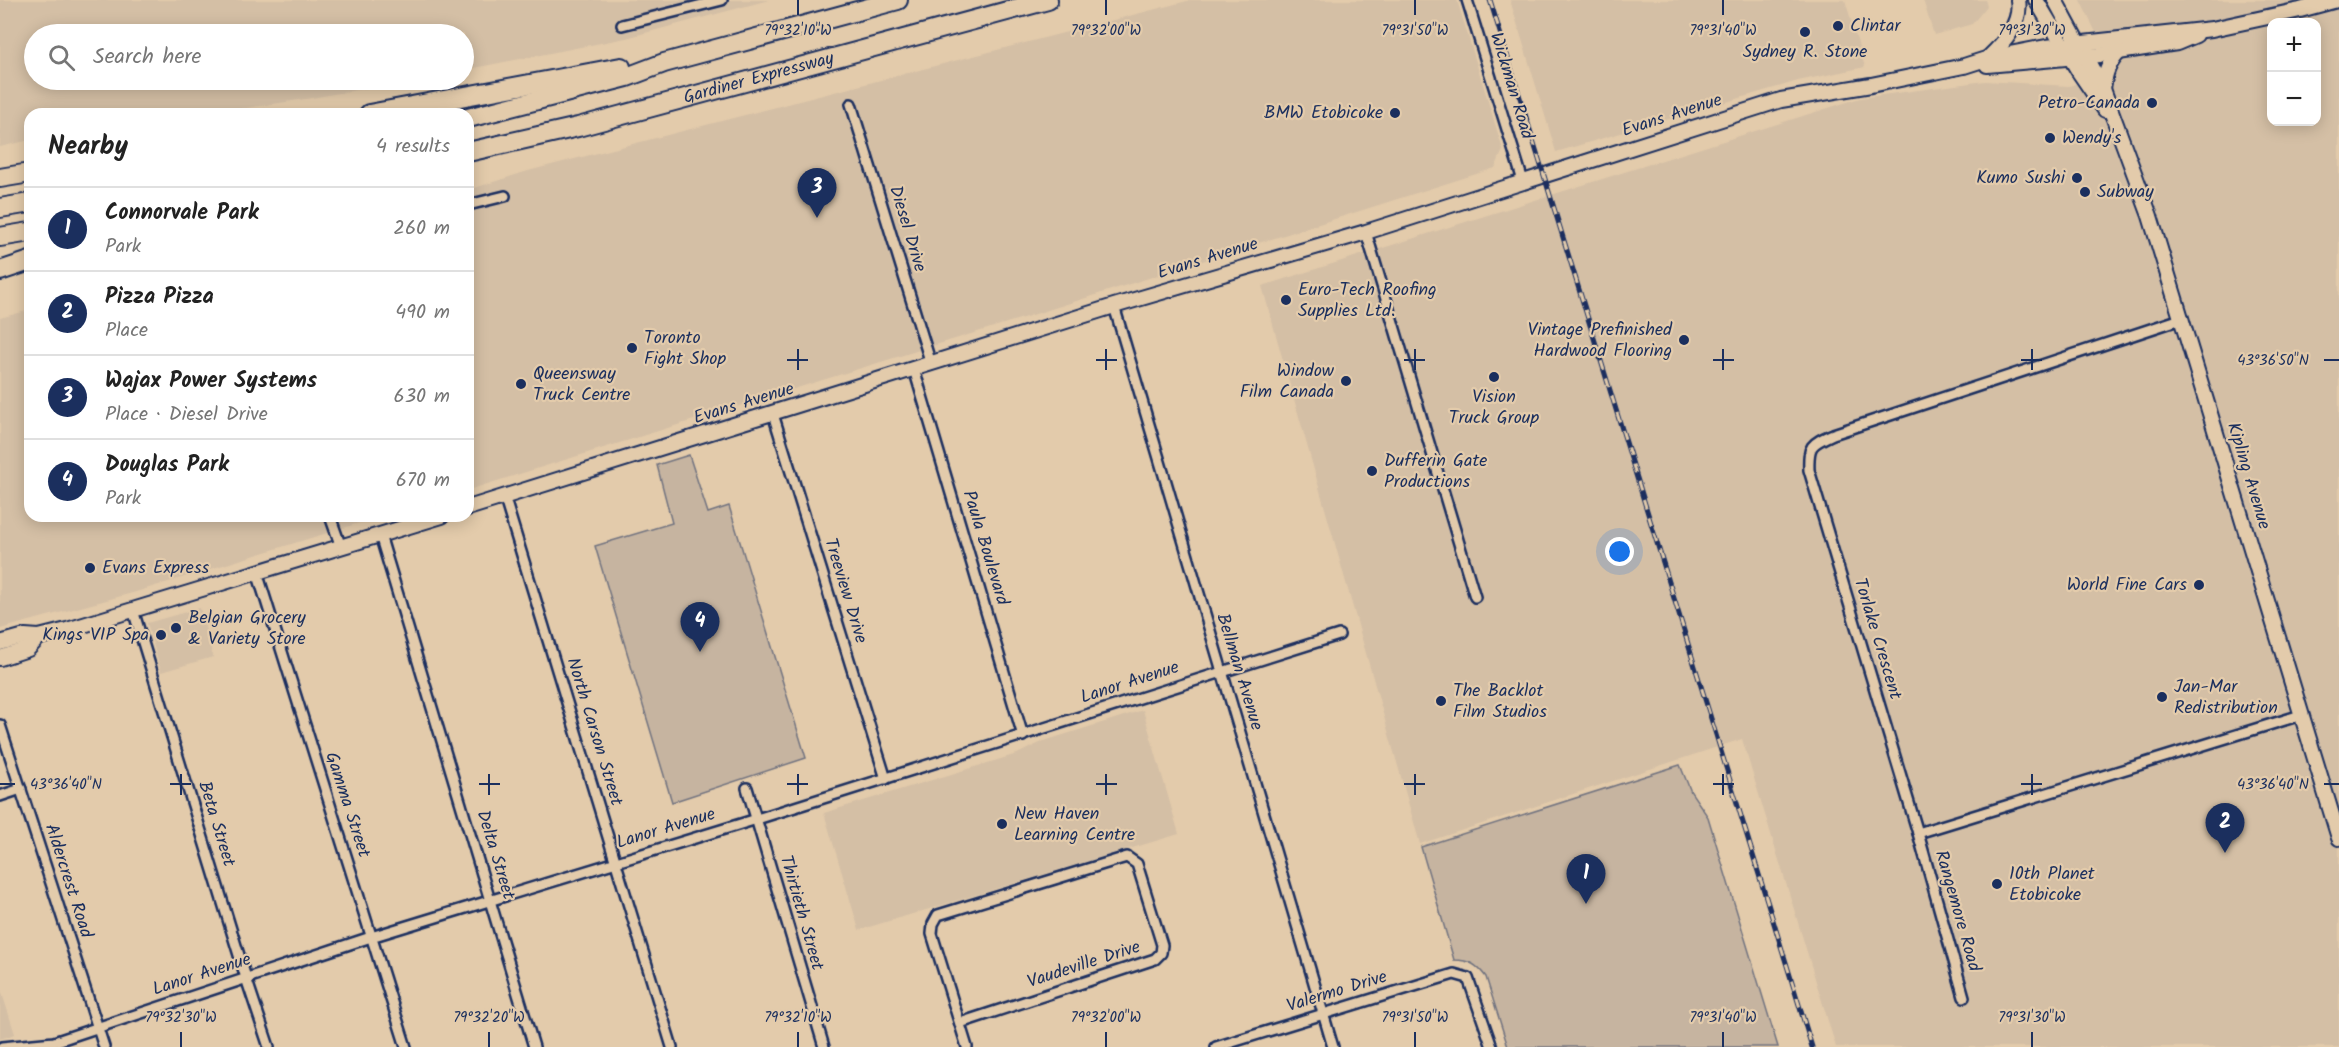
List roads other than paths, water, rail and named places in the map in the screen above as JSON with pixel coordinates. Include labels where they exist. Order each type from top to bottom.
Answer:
[{"type":"highway","points":[[474,115],[627,77],[664,63],[898,0]]},
{"type":"highway","name":"Gardiner Expressway","points":[[474,151],[590,124],[1048,0]]},
{"type":"highway","points":[[401,108],[580,74],[664,63]]},
{"type":"highway","points":[[0,178],[24,174]]},
{"type":"highway","points":[[0,208],[24,204]]},
{"type":"highway","points":[[0,237],[24,233]]},
{"type":"highway","points":[[0,271],[24,263]]},
{"type":"main road","points":[[1989,57],[2005,42],[2016,21],[2018,0]]},
{"type":"main road","name":"Kipling Avenue","points":[[2036,0],[2071,59],[2116,126]]},
{"type":"main road","name":"Kipling Avenue","points":[[2055,0],[2103,89],[2150,216],[2339,838]]},
{"type":"main road","name":"Evans Avenue","points":[[1964,66],[1989,57],[2063,45],[2212,29],[2337,0]]},
{"type":"main road","name":"Evans Avenue","points":[[474,506],[1114,306],[1365,232],[1781,100],[1964,66],[2071,59],[2177,43],[2212,29]]},
{"type":"main road","points":[[2103,89],[2109,63],[2119,52]]},
{"type":"main road","points":[[0,643],[25,636],[39,637],[422,522]]},
{"type":"main road","points":[[0,658],[28,649],[39,637]]},
{"type":"street","points":[[622,25],[722,0]]},
{"type":"street","name":"Wickman Road","points":[[1467,0],[1523,181]]},
{"type":"street","name":"Diesel Drive","points":[[851,104],[931,364]]},
{"type":"street","points":[[474,204],[505,196]]},
{"type":"street","points":[[1365,232],[1475,597]]},
{"type":"street","name":"Bellman Avenue","points":[[1114,306],[1333,1047]]},
{"type":"street","name":"Torlake Crescent","points":[[1918,833],[1809,470],[1808,452],[1814,443],[1833,434],[2181,319]]},
{"type":"street","name":"Paula Boulevard","points":[[914,369],[1023,736]]},
{"type":"street","name":"Treeview Drive","points":[[773,414],[886,779]]},
{"type":"street","name":"North Carson Street","points":[[504,496],[672,1047]]},
{"type":"street","points":[[332,522],[341,547]]},
{"type":"street","name":"Delta Street","points":[[380,535],[534,1047]]},
{"type":"street","name":"Gamma Street","points":[[257,572],[406,1047]]},
{"type":"street","name":"Beta Street","points":[[133,610],[269,1047]]},
{"type":"street","name":"Lanor Avenue","points":[[2,1047],[54,1041],[371,937],[886,779],[1339,635]]},
{"type":"street","points":[[1918,833],[2301,715]]},
{"type":"street","name":"Aldercrest Road","points":[[0,725],[104,1047]]},
{"type":"street","name":"Thirtieth Street","points":[[747,788],[824,1047]]},
{"type":"street","points":[[0,796],[21,789]]},
{"type":"street","name":"Rangemore Road","points":[[1918,833],[1964,997]]},
{"type":"street","name":"Vaudeville Drive","points":[[1127,857],[1137,864],[1162,945],[1161,952],[1155,959],[960,1023],[932,934],[933,924],[943,913],[1127,857]]},
{"type":"street","name":"Valermo Drive","points":[[1216,1047],[1447,975],[1460,975],[1468,978],[1492,1047]]},
{"type":"street","points":[[960,1023],[966,1047]]},
{"type":"railway","points":[[1490,0],[1812,1047]]},
{"type":"place","name":"Clintar","points":[[1838,26]]},
{"type":"place","name":"Sydney R. Stone","points":[[1805,32]]},
{"type":"place","name":"Petro-Canada","points":[[2152,103]]},
{"type":"place","name":"BMW Etobicoke","points":[[1395,113]]},
{"type":"place","name":"Wendy's","points":[[2050,138]]},
{"type":"place","name":"Kumo Sushi","points":[[2077,178]]},
{"type":"place","name":"Subway","points":[[2085,192]]},
{"type":"place","name":"Wajax Power Systems","points":[[817,218]]},
{"type":"place","name":"Euro-Tech Roofing Supplies Ltd.","points":[[1286,300]]},
{"type":"place","name":"Vintage Prefinished Hardwood Flooring","points":[[1684,340]]},
{"type":"place","name":"Toronto Fight Shop","points":[[632,348]]},
{"type":"place","name":"Vision Truck Group","points":[[1494,377]]},
{"type":"place","name":"Window Film Canada","points":[[1346,381]]},
{"type":"place","name":"Queensway Truck Centre","points":[[521,384]]},
{"type":"place","name":"Dufferin Gate Productions","points":[[1372,471]]},
{"type":"place","name":"Evans Express","points":[[90,568]]},
{"type":"place","name":"World Fine Cars","points":[[2199,585]]},
{"type":"place","name":"Belgian Grocery & Variety Store","points":[[176,628]]},
{"type":"place","name":"Kings VIP Spa","points":[[161,635]]},
{"type":"place","name":"Douglas Park","points":[[700,652]]},
{"type":"place","name":"Jan-Mar Redistribution","points":[[2162,697]]},
{"type":"place","name":"The Backlot Film Studios","points":[[1441,701]]},
{"type":"place","name":"New Haven Learning Centre","points":[[1002,824]]},
{"type":"place","name":"Pizza Pizza","points":[[2225,853]]},
{"type":"place","name":"10th Planet Etobicoke","points":[[1997,884]]},
{"type":"place","name":"Connorvale Park","points":[[1586,904]]}]
